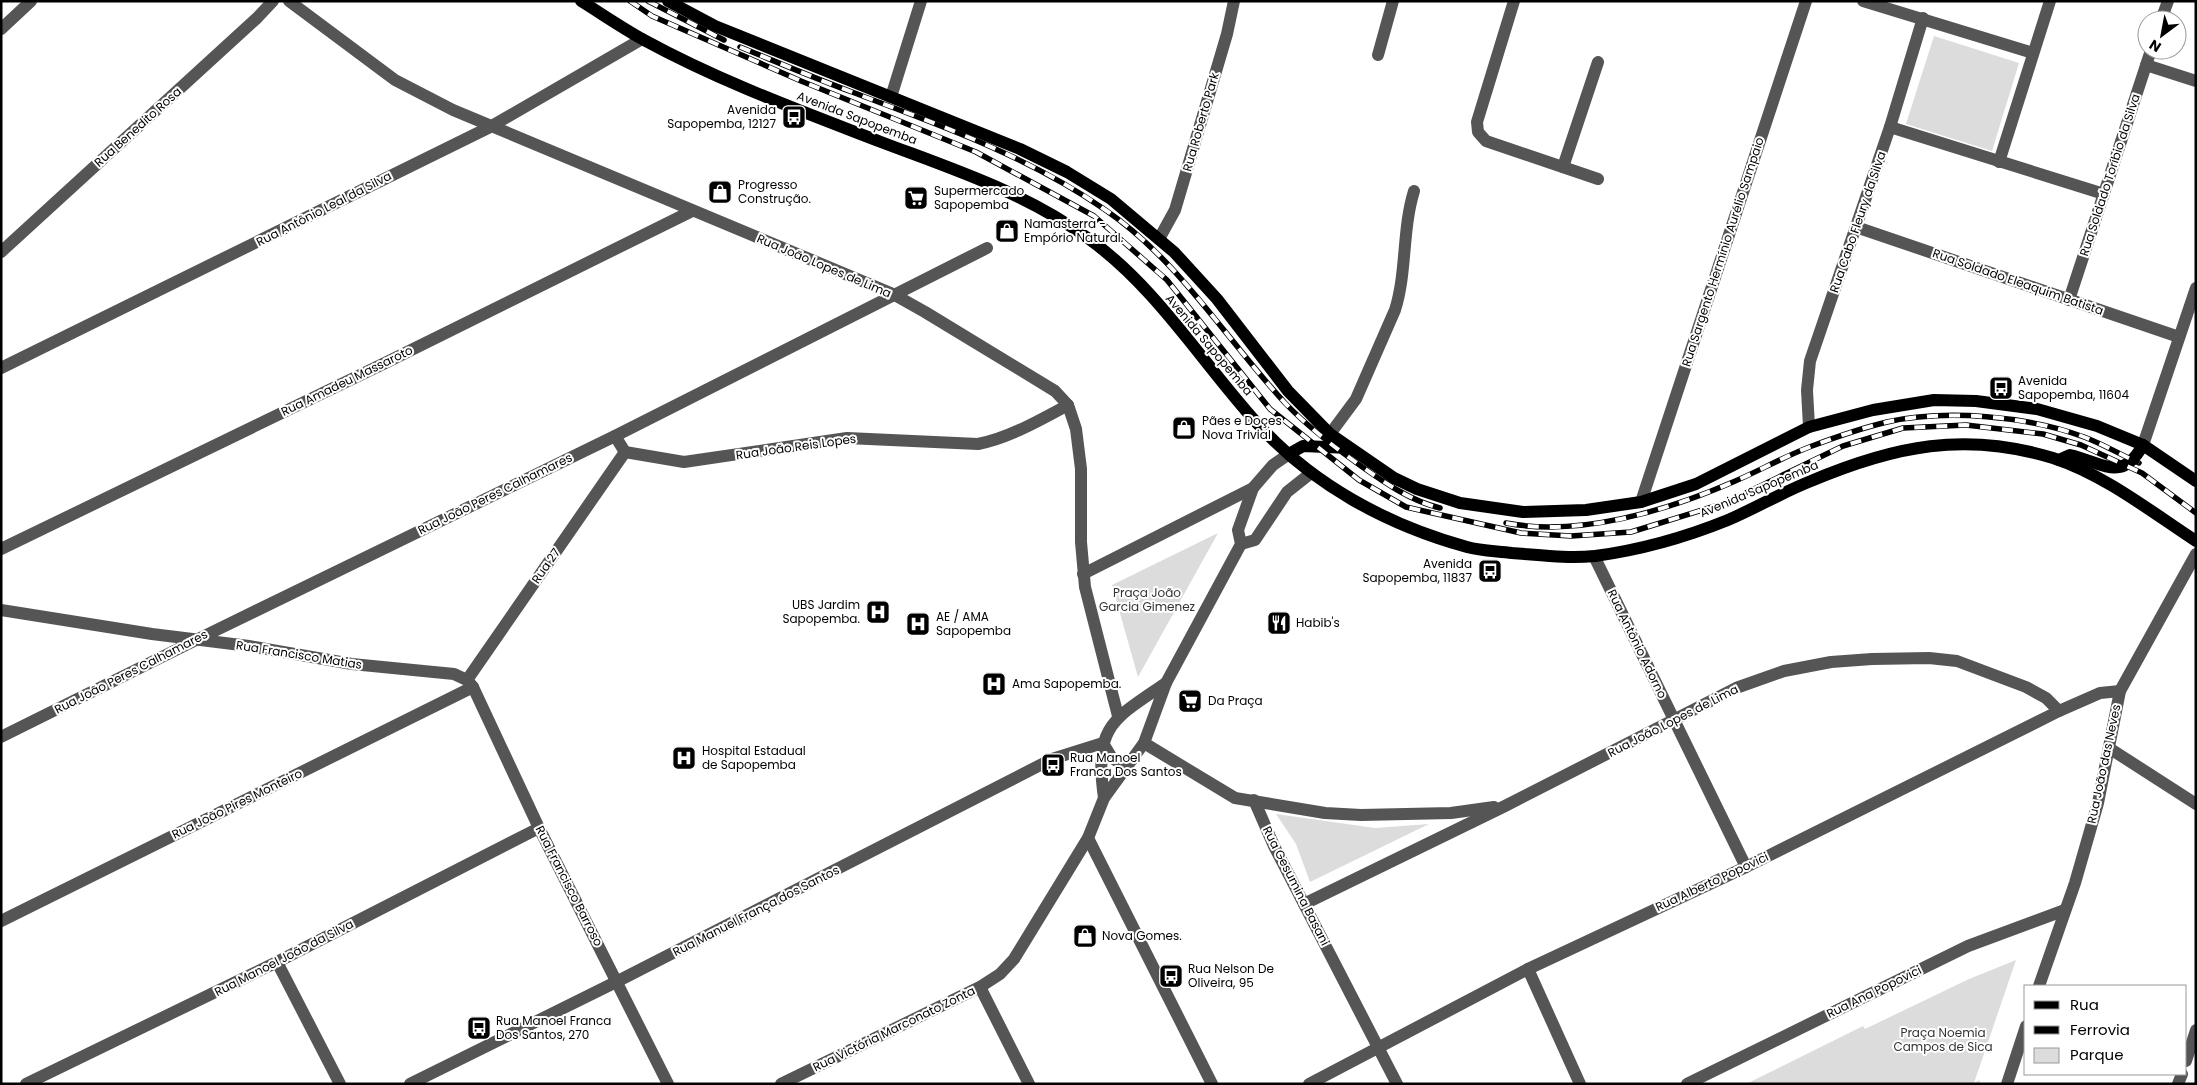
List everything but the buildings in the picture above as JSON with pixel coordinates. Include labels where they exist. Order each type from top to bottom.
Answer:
[{"type":"main road","name":"Avenida Sapopemba","points":[[581,1],[642,39],[770,99],[988,183],[1059,219],[1090,240],[1131,274],[1257,424],[1289,454],[1311,472],[1351,499],[1409,529],[1472,548],[1556,557],[1594,556],[1661,542],[1727,520],[1813,480],[1892,453],[1933,444],[1969,444],[2010,447],[2059,460],[2108,483],[2196,541]]},
{"type":"main road","points":[[668,1],[715,26],[1020,149],[1068,172],[1111,199],[1174,252],[1217,299],[1288,391],[1330,434],[1399,480],[1417,489],[1460,503],[1523,512],[1586,510],[1641,502],[1696,484],[1809,427],[1873,410],[1934,400],[1976,401],[2037,410],[2097,426],[2143,445],[2196,481]]},
{"type":"main road","points":[[2059,460],[2070,455],[2108,467],[2123,467],[2136,458],[2143,445]]},
{"type":"main road","points":[[1289,454],[1304,446],[1349,448]]},
{"type":"street","points":[[1,29],[31,1]]},
{"type":"street","name":"Rua Benedito Rosa","points":[[1,252],[257,18],[273,1]]},
{"type":"street","name":"Rua João Lopes de Lima","points":[[289,1],[395,80],[490,127],[893,294],[1055,391],[1068,405],[1076,429],[1081,469],[1083,574],[1085,588],[1118,716]]},
{"type":"street","points":[[890,97],[921,1]]},
{"type":"street","name":"Rua Roberto Park","points":[[1159,238],[1175,210],[1227,34],[1234,1]]},
{"type":"street","points":[[1378,55],[1392,1]]},
{"type":"street","points":[[1514,1],[1477,122],[1478,132],[1486,141],[1598,179]]},
{"type":"street","name":"Rua Sargento Hermínio Aurélio Sampaio","points":[[1641,502],[1806,1]]},
{"type":"street","points":[[1863,1],[2033,53]]},
{"type":"street","points":[[1999,162],[2050,1]]},
{"type":"street","name":"Rua Cabo Fleury da Silva","points":[[1809,427],[1807,390],[1810,360],[1890,127],[1923,18]]},
{"type":"street","name":"Rua Antônio Leal da Silva","points":[[1,368],[490,127],[642,39]]},
{"type":"street","name":"Rua Soldado Toríbio da Silva","points":[[2069,300],[2148,60]]},
{"type":"street","points":[[1563,167],[1598,62]]},
{"type":"street","points":[[2146,65],[2196,81]]},
{"type":"street","points":[[1890,127],[2104,194]]},
{"type":"street","points":[[1330,434],[1356,399],[1395,310],[1406,225],[1414,191]]},
{"type":"street","name":"Rua Amadeu Massaroto","points":[[1,549],[385,364],[692,211]]},
{"type":"street","name":"Rua Soldado Eleaquim Batista","points":[[1856,227],[2179,338]]},
{"type":"street","name":"Rua João Peres Calhamares","points":[[1,737],[615,436],[987,248]]},
{"type":"street","points":[[2143,445],[2196,288]]},
{"type":"street","name":"Rua João Reis Lopes","points":[[625,452],[684,462],[847,438],[978,444],[989,442],[1046,417],[1068,405]]},
{"type":"street","points":[[615,436],[625,452]]},
{"type":"street","name":"Rua 27","points":[[470,683],[625,452]]},
{"type":"street","points":[[1104,798],[1144,743],[1166,683],[1241,544],[1238,530],[1253,488],[1273,465],[1289,454]]},
{"type":"street","points":[[1241,544],[1255,540],[1286,492],[1311,472]]},
{"type":"street","points":[[1083,574],[1253,488]]},
{"type":"street","name":"Rua João das Neves","points":[[2039,985],[2098,803],[2120,692],[2196,554]]},
{"type":"street","name":"Rua Antônio Adorno","points":[[1594,556],[1746,867]]},
{"type":"street","name":"Rua Francisco Matias","points":[[1,610],[196,640],[248,646],[352,664],[454,674],[470,683]]},
{"type":"street","name":"Rua João Lopes de Lima","points":[[1304,904],[1505,806],[1736,688],[1784,671],[1832,662],[1872,659],[1929,658],[1957,662],[2026,687],[2046,698],[2060,711]]},
{"type":"street","name":"Rua Francisco Barroso","points":[[470,683],[539,828],[618,981],[668,1084]]},
{"type":"street","name":"Rua João Pires Monteiro","points":[[1,921],[470,683]]},
{"type":"street","points":[[1104,798],[1101,776],[1103,743],[1109,728],[1118,716],[1166,683]]},
{"type":"street","name":"Rua Alberto Popovici","points":[[1309,1084],[1528,969],[1746,867],[2060,711],[2100,693],[2120,692]]},
{"type":"street","points":[[1103,743],[1112,758],[1120,763],[1133,759]]},
{"type":"street","name":"Rua Manuel França dos Santos","points":[[410,1084],[618,981],[1052,759],[1103,743]]},
{"type":"street","points":[[1144,743],[1235,798],[1325,813],[1361,815],[1451,813],[1505,806]]},
{"type":"street","points":[[2109,748],[2196,804]]},
{"type":"street","name":"Rua Victória Marconato Zonta","points":[[781,1084],[980,987],[1000,974],[1014,959],[1088,838],[1104,798]]},
{"type":"street","name":"Rua Gesumina Basani","points":[[1254,800],[1274,846],[1397,1084]]},
{"type":"street","name":"Rua Manoel João da Silva","points":[[26,1084],[277,962],[539,828]]},
{"type":"street","points":[[1088,838],[1212,1084]]},
{"type":"street","name":"Rua Ana Popovici","points":[[1687,1084],[1968,946],[2065,910]]},
{"type":"street","points":[[277,962],[340,1084]]},
{"type":"street","points":[[1528,969],[1580,1084]]},
{"type":"street","points":[[980,987],[1029,1084]]},
{"type":"street","points":[[2187,1058],[2196,1030]]},
{"type":"street","points":[[2007,1084],[2024,1032]]},
{"type":"green space","points":[[1934,36],[2019,63],[1992,151],[1906,124]]},
{"type":"green space","name":"Praça João Garcia Gimenez","points":[[1218,533],[1138,677],[1112,585]]},
{"type":"green space","points":[[1276,814],[1375,828],[1429,824],[1310,882],[1296,844]]},
{"type":"green space","name":"Praça Noemia Campos de Sica","points":[[2016,960],[1974,1083],[1980,1080],[1979,1084],[1746,1084],[1863,1026],[1865,1029],[1969,979]]},
{"type":"railway","points":[[630,1],[652,16],[801,81],[976,152],[1094,216],[1167,280],[1270,409],[1359,480],[1406,507],[1521,533],[1571,536],[1631,532],[1725,503],[1843,446],[1903,428],[1966,425],[2043,434],[2081,445],[2142,473],[2196,513]]},
{"type":"railway","points":[[648,1],[724,40]]},
{"type":"railway","points":[[740,47],[1013,157],[1074,190],[1104,209],[1131,229],[1178,276],[1263,378],[1303,420],[1341,452],[1389,485],[1419,501],[1440,508]]},
{"type":"railway","points":[[1506,523],[1563,527],[1622,519],[1680,503],[1707,493],[1830,439],[1878,424],[1910,418],[1960,415],[2038,424],[2084,437],[2139,463]]},
{"type":"place","name":"Avenida Sapopemba, 12127","points":[[794,117]]},
{"type":"place","name":"Progresso Construção.","points":[[720,192]]},
{"type":"place","name":"Supermercado Sapopemba","points":[[916,198]]},
{"type":"place","name":"Namasterra - Empório Natural.","points":[[1007,231]]},
{"type":"place","name":"Avenida Sapopemba, 11604","points":[[2001,388]]},
{"type":"place","name":"Pães e Doçes Nova Trivial","points":[[1184,428]]},
{"type":"place","name":"Avenida Sapopemba, 11837","points":[[1490,571]]},
{"type":"place","name":"UBS Jardim Sapopemba.","points":[[878,612]]},
{"type":"place","name":"Habib's","points":[[1279,623]]},
{"type":"place","name":"AE / AMA Sapopemba","points":[[918,624]]},
{"type":"place","name":"Ama Sapopemba.","points":[[994,684]]},
{"type":"place","name":"Da Praça","points":[[1190,701]]},
{"type":"place","name":"Hospital Estadual de Sapopemba","points":[[684,758]]},
{"type":"place","name":"Rua Manoel Franca Dos Santos","points":[[1053,765]]},
{"type":"place","name":"Nova Gomes.","points":[[1085,936]]},
{"type":"place","name":"Rua Nelson De Oliveira, 95","points":[[1171,976]]},
{"type":"place","name":"Rua Manoel Franca Dos Santos, 270","points":[[479,1028]]}]
